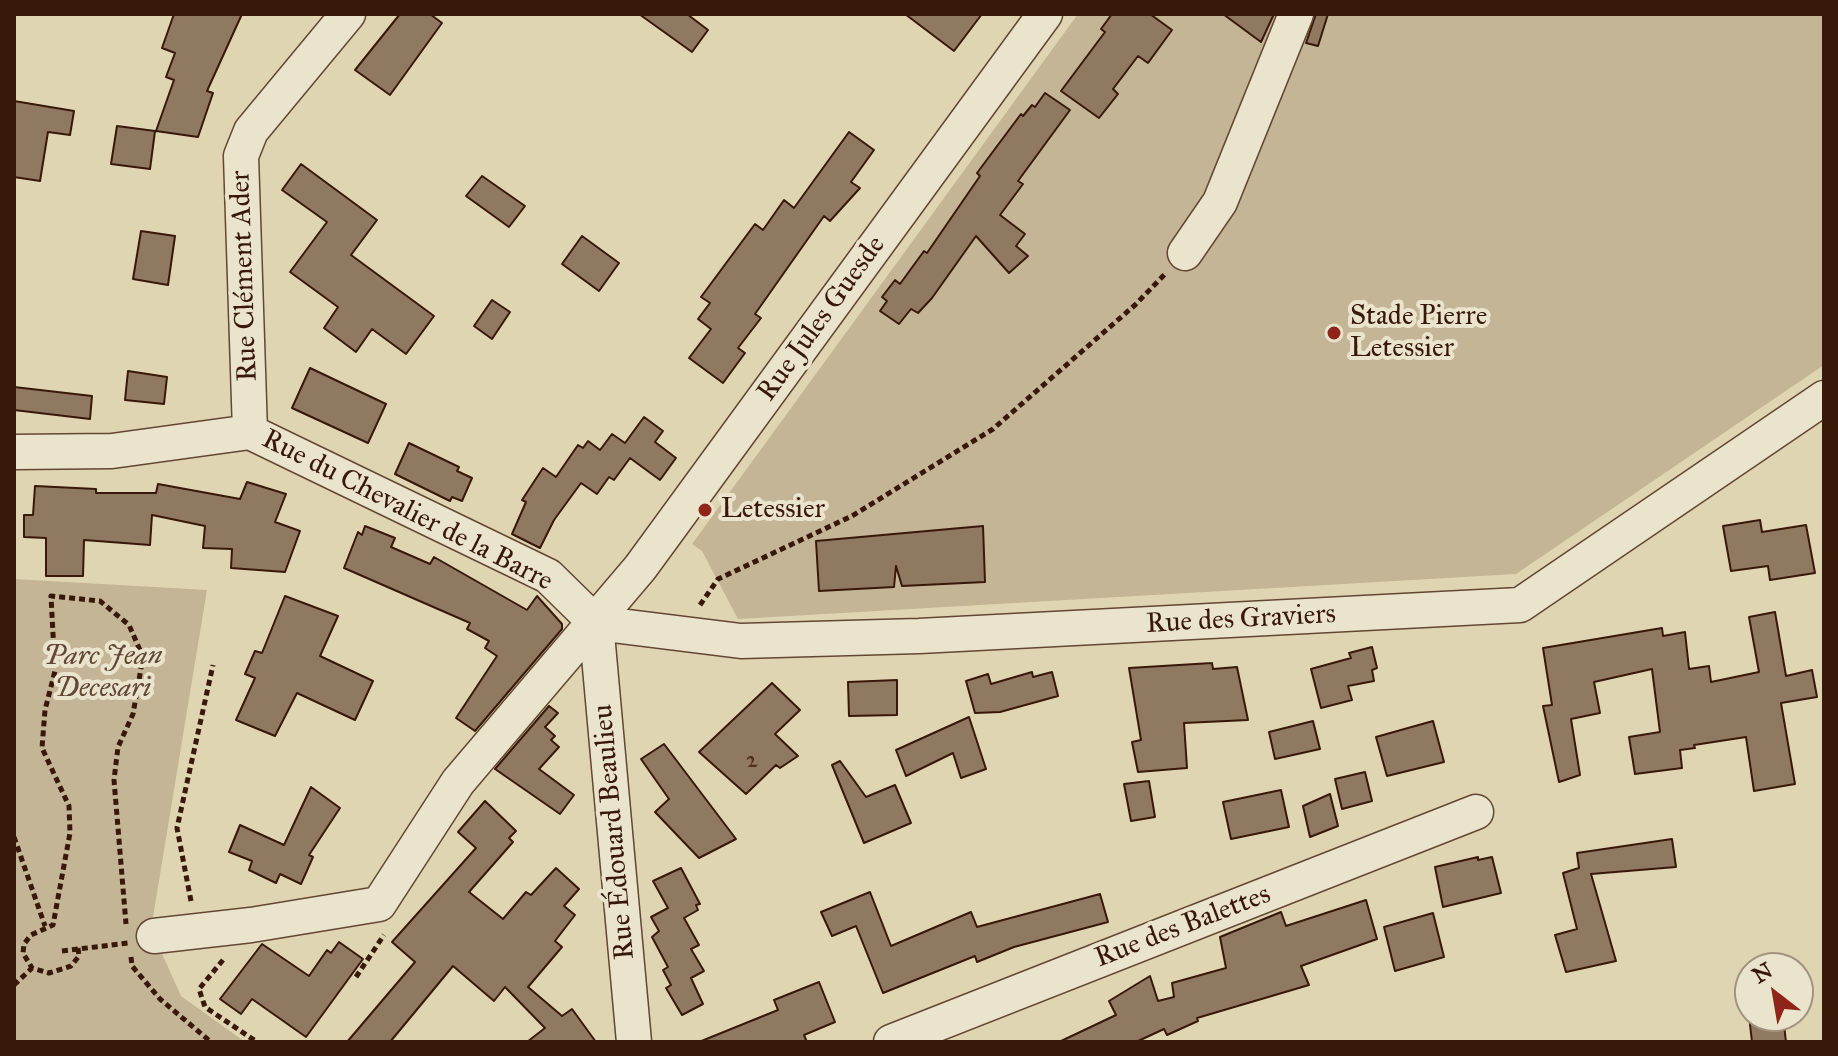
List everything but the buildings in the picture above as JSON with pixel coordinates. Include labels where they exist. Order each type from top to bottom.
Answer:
[{"type":"street","name":"Rue Clément Ader","points":[[250,432],[241,156],[251,131],[348,14]]},
{"type":"street","name":"Rue Jules Guesde","points":[[379,904],[458,782],[596,623],[676,520],[1045,14]]},
{"type":"street","points":[[1185,253],[1220,202],[1296,14]]},
{"type":"street","name":"Rue des Graviers","points":[[596,623],[741,641],[919,636],[1520,605],[1824,398]]},
{"type":"street","name":"Rue du Chevalier de la Barre","points":[[14,452],[112,451],[250,432],[548,576],[596,623]]},
{"type":"street","name":"Rue Édouard Beaulieu","points":[[596,623],[634,1042]]},
{"type":"street","name":"Rue des Balettes","points":[[891,1042],[937,1033],[1476,812]]},
{"type":"street","points":[[141,940],[379,904]]},
{"type":"path","points":[[697,609],[718,579],[852,516],[993,429],[1135,305],[1185,253]]},
{"type":"path","points":[[24,944],[45,926],[53,925],[70,833],[69,806],[42,748],[45,710],[55,671],[51,596],[100,601],[129,625],[138,639],[143,657],[133,714],[118,747],[114,780],[141,940],[132,966],[160,999],[211,1042]]},
{"type":"path","points":[[194,930],[177,828],[213,665]]},
{"type":"path","points":[[14,837],[45,926]]},
{"type":"path","points":[[356,977],[392,922],[379,904]]},
{"type":"path","points":[[251,925],[199,989],[205,1007],[257,1042]]},
{"type":"path","points":[[14,938],[24,944]]},
{"type":"path","points":[[62,951],[141,940]]},
{"type":"path","points":[[24,944],[25,960],[32,968],[49,973],[71,966],[79,956],[78,948]]},
{"type":"path","points":[[14,985],[32,968]]},
{"type":"green space","name":"Stade Pierre Letessier","points":[[1078,14],[1824,14],[1824,365],[1516,574],[738,619],[702,551],[692,544]]},
{"type":"green space","name":"Parc Jean Decesari","points":[[14,579],[207,590],[151,929],[181,996],[245,1042],[14,1042]]},
{"type":"place","name":"Stade Pierre Letessier","points":[[1334,333]]},
{"type":"place","name":"Letessier","points":[[705,510]]}]
